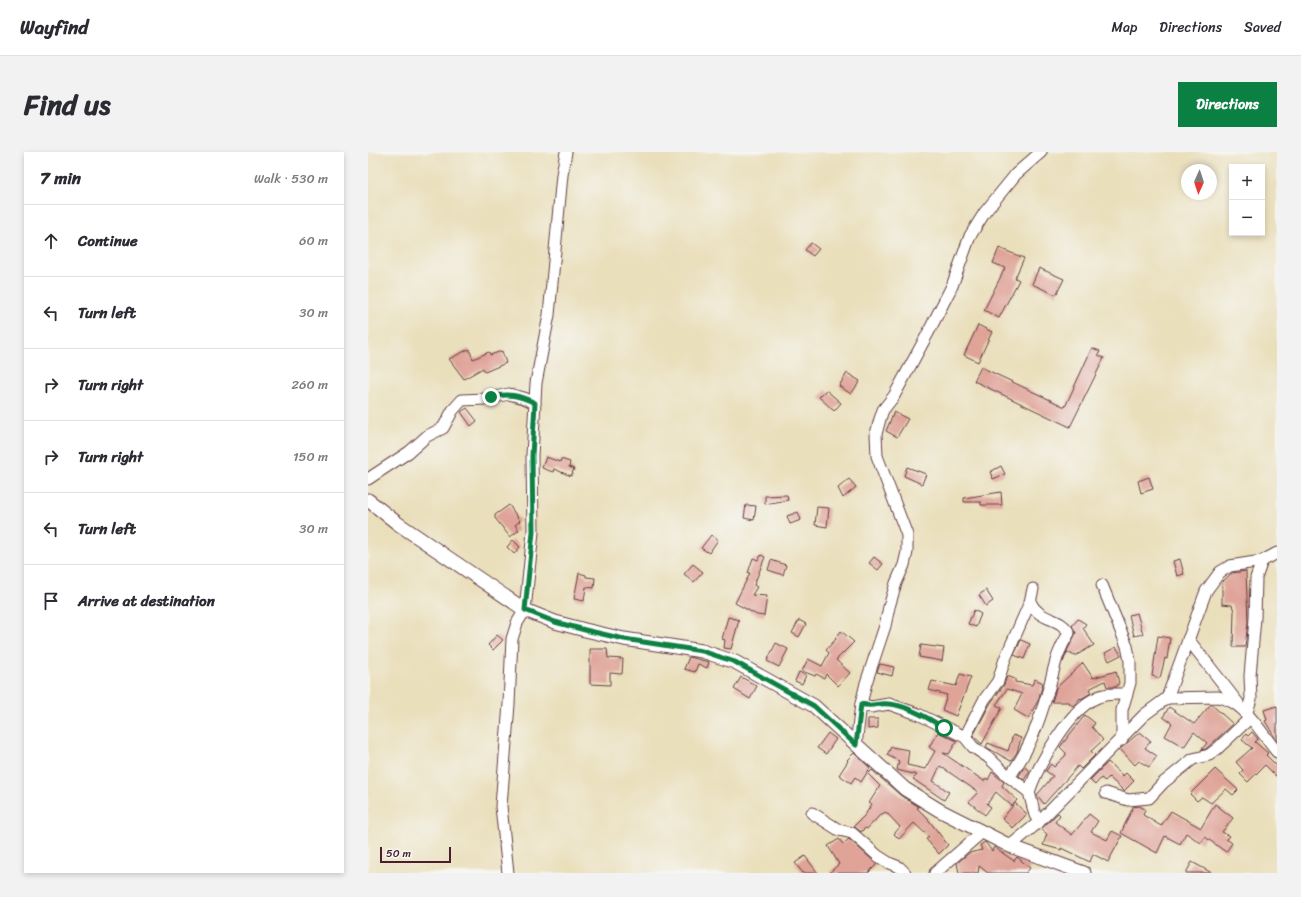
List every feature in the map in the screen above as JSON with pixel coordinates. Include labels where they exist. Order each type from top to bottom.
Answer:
[{"type":"street","points":[[508,873],[501,806],[513,633],[525,610],[533,532],[532,456],[535,403],[540,358],[549,315],[556,260],[559,199],[566,152]]},
{"type":"street","points":[[856,745],[861,704],[885,626],[894,589],[904,566],[907,552],[907,535],[877,456],[876,434],[880,419],[883,410],[894,396],[952,286],[970,236],[985,212],[1016,174],[1041,152]]},
{"type":"street","points":[[368,479],[409,452],[418,442],[444,428],[453,410],[462,400],[485,399],[509,394],[535,403]]},
{"type":"street","points":[[368,500],[397,523],[525,610],[555,622],[585,630],[624,639],[702,651],[735,662],[814,706],[905,789],[939,810],[981,833],[1010,846],[1084,873]]},
{"type":"street","points":[[1010,846],[1039,822],[1100,759],[1122,740],[1144,715],[1167,698],[1206,591],[1220,572],[1230,566],[1262,561],[1277,553]]},
{"type":"street","points":[[1106,793],[1128,800],[1149,798],[1163,783],[1193,759],[1209,755],[1217,749],[1246,714],[1251,699],[1250,676],[1255,618],[1256,578],[1262,561]]},
{"type":"street","points":[[1102,585],[1127,646],[1130,679],[1122,710],[1122,740]]},
{"type":"street","points":[[965,737],[984,700],[998,681],[1005,659],[1030,602],[1033,589]]},
{"type":"street","points":[[1009,777],[1029,747],[1036,732],[1049,689],[1056,658],[1060,647],[1069,633],[1060,624],[1036,612],[1030,602]]},
{"type":"street","points":[[1188,639],[1277,752]]},
{"type":"street","points":[[1029,792],[1045,758],[1066,724],[1091,700],[1098,697],[1127,694]]},
{"type":"street","points":[[1167,698],[1218,697],[1226,699],[1246,714]]},
{"type":"street","points":[[861,704],[871,707],[889,704],[918,714],[965,737],[973,746],[988,757],[1009,777],[1029,792],[1035,816],[1039,822]]},
{"type":"street","points":[[812,813],[839,830],[852,833],[878,856],[899,867],[905,873]]},
{"type":"street","points":[[935,873],[981,833]]},
{"type":"building","points":[[811,243],[819,249],[813,256],[805,250]]},
{"type":"building","points":[[999,248],[1024,258],[1015,278],[1019,280],[999,318],[984,310],[1005,268],[993,263]]},
{"type":"building","points":[[1039,268],[1064,279],[1056,295],[1032,284]]},
{"type":"building","points":[[978,325],[992,332],[978,362],[964,355]]},
{"type":"building","points":[[1092,348],[1100,351],[1098,355],[1104,358],[1070,427],[974,381],[981,367],[1065,407]]},
{"type":"building","points":[[469,349],[473,359],[489,352],[490,355],[502,351],[506,363],[485,372],[483,368],[464,379],[449,359]]},
{"type":"building","points":[[847,373],[860,381],[851,394],[839,386]]},
{"type":"building","points":[[826,390],[841,403],[834,411],[819,397]]},
{"type":"building","points":[[467,408],[477,421],[471,426],[461,412]]},
{"type":"building","points":[[894,412],[908,419],[897,437],[886,431]]},
{"type":"building","points":[[546,457],[560,462],[561,459],[570,462],[569,467],[574,469],[571,476],[554,469],[553,472],[542,468]]},
{"type":"building","points":[[1001,466],[1005,474],[993,479],[990,472]]},
{"type":"building","points":[[907,467],[926,474],[922,484],[904,476]]},
{"type":"building","points":[[1149,477],[1153,489],[1141,493],[1138,481]]},
{"type":"building","points":[[849,479],[856,487],[843,498],[838,488]]},
{"type":"building","points":[[1001,492],[1002,505],[981,505],[981,502],[964,502],[964,498]]},
{"type":"building","points":[[787,495],[788,500],[765,504],[765,496]]},
{"type":"building","points":[[509,505],[520,521],[515,525],[519,530],[510,537],[495,518],[495,515]]},
{"type":"building","points":[[746,505],[756,506],[754,520],[744,518]]},
{"type":"building","points":[[817,507],[829,508],[827,527],[815,525]]},
{"type":"building","points":[[798,512],[801,520],[790,524],[787,516]]},
{"type":"building","points":[[711,535],[718,540],[709,553],[701,548]]},
{"type":"building","points":[[513,540],[520,547],[514,554],[507,547]]},
{"type":"building","points":[[761,555],[765,557],[754,585],[757,587],[752,595],[767,596],[764,616],[757,615],[735,603],[750,573],[748,573],[753,558],[758,560]]},
{"type":"building","points":[[874,557],[883,564],[878,570],[869,563]]},
{"type":"building","points":[[1180,559],[1184,574],[1177,576],[1173,561]]},
{"type":"building","points":[[771,560],[786,565],[783,575],[768,570]]},
{"type":"building","points":[[693,564],[703,572],[694,582],[684,574]]},
{"type":"building","points":[[1246,571],[1248,623],[1245,647],[1233,647],[1234,611],[1232,605],[1222,604],[1222,582],[1232,573]]},
{"type":"building","points":[[579,573],[586,575],[586,577],[595,578],[594,588],[586,587],[584,601],[574,599]]},
{"type":"building","points":[[986,590],[993,601],[986,606],[979,595]]},
{"type":"building","points":[[974,610],[981,614],[976,627],[968,624]]},
{"type":"building","points":[[1137,613],[1143,634],[1134,636],[1129,615]]},
{"type":"building","points":[[728,617],[739,620],[731,649],[724,648],[725,640],[722,639]]},
{"type":"building","points":[[1078,619],[1086,624],[1083,628],[1094,645],[1075,656],[1067,652],[1063,662],[1067,651],[1076,633],[1072,626]]},
{"type":"building","points":[[799,620],[806,624],[799,637],[792,633]]},
{"type":"building","points":[[841,631],[854,642],[836,660],[850,673],[838,686],[826,674],[824,678],[816,674],[815,676],[802,671],[808,659],[822,666],[829,653],[826,650]]},
{"type":"building","points":[[497,635],[503,640],[493,650],[488,645]]},
{"type":"building","points":[[1158,636],[1170,638],[1167,659],[1165,658],[1160,678],[1152,676]]},
{"type":"building","points":[[1021,640],[1030,644],[1024,659],[1014,655]]},
{"type":"building","points":[[776,643],[788,649],[779,667],[767,661]]},
{"type":"building","points":[[921,645],[944,648],[942,661],[919,657]]},
{"type":"building","points":[[1116,647],[1121,655],[1109,661],[1105,653]]},
{"type":"building","points":[[590,649],[607,649],[608,658],[623,659],[622,674],[610,673],[610,685],[590,684]]},
{"type":"building","points":[[689,657],[709,662],[707,668],[698,664],[695,672],[684,669]]},
{"type":"building","points":[[1083,663],[1093,678],[1116,671],[1119,683],[1116,687],[1107,687],[1105,681],[1089,689],[1091,693],[1081,699],[1080,698],[1073,706],[1068,702],[1052,702],[1056,688]]},
{"type":"building","points":[[880,664],[894,667],[892,676],[877,672]]},
{"type":"building","points":[[799,672],[806,675],[802,684],[795,681]]},
{"type":"building","points":[[960,674],[971,677],[956,716],[942,710],[947,695],[929,690],[932,681],[956,686]]},
{"type":"building","points":[[1007,676],[1015,679],[1015,682],[1032,685],[1035,679],[1043,683],[1038,701],[1028,718],[1014,710],[1022,694],[1007,689],[996,705],[1002,708],[982,744],[973,736],[990,704],[1004,685]]},
{"type":"building","points":[[741,677],[757,686],[750,699],[734,689]]},
{"type":"building","points":[[1211,704],[1233,724],[1206,749],[1201,750],[1207,743],[1194,732],[1184,747],[1165,736],[1172,723],[1163,717],[1169,707],[1194,724]]},
{"type":"building","points":[[1277,706],[1277,741],[1265,721],[1267,720],[1264,710]]},
{"type":"building","points":[[1085,715],[1095,723],[1092,727],[1103,740],[1091,751],[1095,755],[1081,769],[1078,766],[1044,804],[1037,795],[1053,776],[1046,771],[1051,764],[1054,767],[1066,755],[1060,747]]},
{"type":"building","points":[[868,719],[878,719],[878,728],[868,729]]},
{"type":"building","points":[[938,732],[957,741],[949,754],[943,753],[984,781],[986,778],[988,780],[992,772],[1004,782],[1002,786],[1017,800],[1012,806],[996,792],[987,804],[991,807],[985,815],[969,802],[978,792],[940,766],[933,781],[949,792],[944,800],[913,779],[917,775],[897,770],[899,761],[887,755],[891,747],[909,750],[907,765],[925,769],[935,751],[929,747]]},
{"type":"building","points":[[1140,732],[1151,741],[1145,748],[1157,756],[1149,767],[1139,761],[1135,765],[1120,749]]},
{"type":"building","points":[[1252,732],[1258,739],[1255,742],[1268,753],[1266,755],[1277,766],[1277,777],[1265,765],[1248,782],[1240,774],[1243,770],[1236,762],[1252,748],[1242,740],[1246,734],[1248,736]]},
{"type":"building","points":[[828,733],[836,739],[826,754],[817,748]]},
{"type":"building","points":[[1013,735],[1021,738],[1017,752],[1011,761],[986,747],[988,743],[1008,751]]},
{"type":"building","points":[[854,753],[870,768],[861,782],[855,777],[851,783],[839,775],[848,761],[847,760]]},
{"type":"building","points":[[1108,762],[1123,776],[1126,773],[1134,781],[1124,791],[1109,777],[1105,781],[1101,778],[1095,785],[1090,780]]},
{"type":"building","points":[[1024,767],[1030,771],[1024,780],[1019,776]]},
{"type":"building","points":[[1215,769],[1238,790],[1233,795],[1226,789],[1211,803],[1202,797],[1197,801],[1190,794]]},
{"type":"building","points":[[872,770],[900,795],[919,807],[917,808],[927,818],[948,845],[939,854],[926,839],[929,837],[914,823],[899,839],[894,834],[900,827],[886,812],[880,815],[867,829],[865,828],[861,832],[854,826],[865,815],[872,804],[869,803],[880,786],[868,774]]},
{"type":"building","points":[[1015,803],[1027,814],[1013,828],[1002,819]]},
{"type":"building","points":[[1215,804],[1233,818],[1222,832],[1229,836],[1226,839],[1232,843],[1226,852],[1205,837],[1201,843],[1186,833],[1180,844],[1165,836],[1157,853],[1121,833],[1133,807],[1139,806],[1145,809],[1143,815],[1161,826],[1171,811],[1201,828]]},
{"type":"building","points":[[1058,813],[1060,815],[1055,822],[1072,835],[1089,814],[1098,821],[1091,832],[1107,840],[1112,831],[1122,836],[1108,862],[1093,854],[1090,862],[1061,848],[1061,850],[1043,845],[1047,834],[1041,829]]},
{"type":"building","points":[[839,839],[843,844],[849,839],[877,864],[868,873],[829,873],[839,864],[828,846]]},
{"type":"building","points":[[985,842],[992,851],[994,847],[1014,861],[1017,857],[1030,868],[1026,873],[988,873],[979,866],[978,873],[959,873],[957,863],[969,853],[982,850],[980,845]]},
{"type":"building","points":[[805,856],[818,873],[803,873],[795,863]]},
{"type":"building","points":[[1192,862],[1212,873],[1186,873]]},
{"type":"route","points":[[491,397],[502,394],[515,394],[535,403],[532,456],[533,532],[525,610],[555,622],[585,630],[624,639],[675,646],[721,656],[749,669],[814,706],[856,745],[861,704],[871,707],[889,704],[918,714],[944,728]]}]
